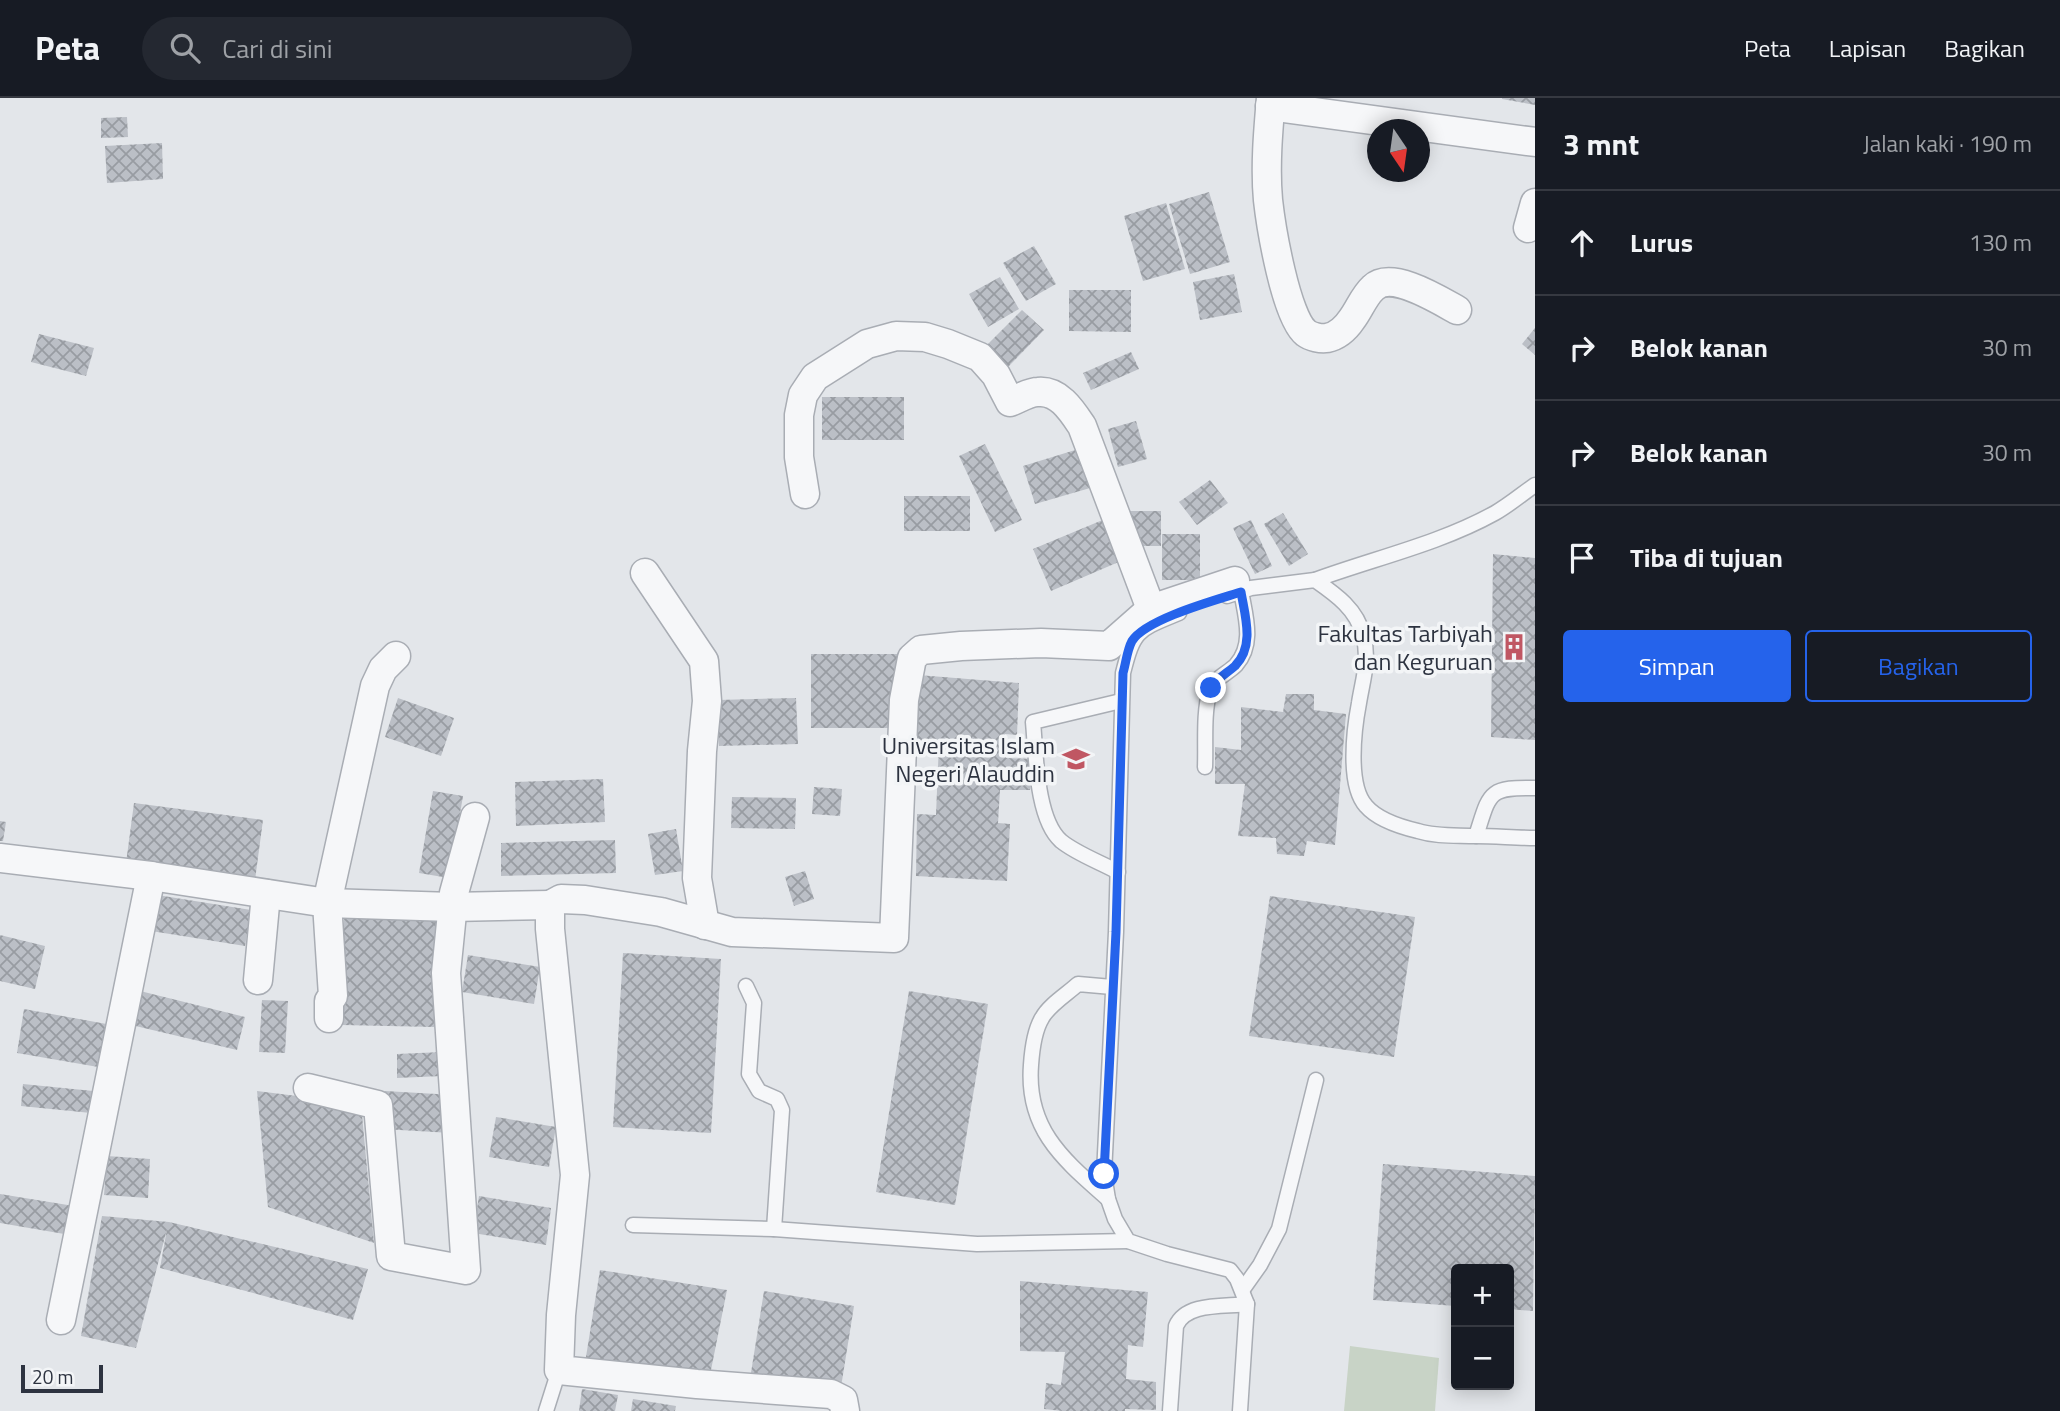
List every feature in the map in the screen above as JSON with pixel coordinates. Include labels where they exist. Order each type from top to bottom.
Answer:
[{"type":"street","points":[[1457,310],[1415,288],[1384,283],[1374,286],[1347,327],[1326,338],[1307,333],[1289,304],[1268,200],[1270,102],[1535,142]]},
{"type":"street","points":[[805,494],[799,457],[799,415],[803,395],[815,377],[867,344],[896,336],[925,337],[948,344],[980,358],[996,374],[1010,402],[1038,391],[1055,395],[1072,410],[1082,426],[1151,609]]},
{"type":"street","points":[[645,573],[704,661],[707,701],[702,751],[697,878],[705,925]]},
{"type":"street","points":[[1,860],[151,876],[327,904],[452,907],[550,905],[561,899],[585,900],[660,912],[732,932],[894,938],[904,700],[912,658],[921,650],[961,646],[1041,643],[1109,646],[1151,609],[1238,586]]},
{"type":"street","points":[[329,1018],[329,1001],[333,996],[327,904],[375,686],[383,669],[396,656]]},
{"type":"street","points":[[308,1088],[378,1105],[391,1256],[467,1270],[446,973],[454,893],[475,817]]},
{"type":"street","points":[[61,1320],[151,876]]},
{"type":"street","points":[[258,980],[266,894]]},
{"type":"street","points":[[550,905],[550,929],[575,1175],[561,1315],[559,1370],[831,1394],[843,1399],[845,1411]]},
{"type":"lane","points":[[1128,1241],[1115,1219],[1108,1199],[1104,1153],[1118,872],[1121,701],[1131,643],[1139,633],[1156,622],[1238,586],[1315,580],[1424,544],[1497,512],[1535,485]]},
{"type":"lane","points":[[1315,580],[1341,598],[1353,613],[1363,633],[1367,669],[1358,704],[1352,764],[1364,805],[1393,823],[1420,832],[1449,836],[1535,838]]},
{"type":"lane","points":[[1205,767],[1208,699],[1211,688],[1236,664],[1243,653],[1248,635],[1238,586]]},
{"type":"lane","points":[[1118,872],[1061,841],[1053,831],[1042,800],[1032,722],[1121,701]]},
{"type":"lane","points":[[1476,836],[1492,794],[1509,787],[1535,788]]},
{"type":"lane","points":[[1108,1199],[1064,1160],[1043,1132],[1033,1102],[1030,1073],[1032,1047],[1043,1017],[1078,984],[1112,987]]},
{"type":"lane","points":[[746,986],[754,1003],[749,1074],[759,1091],[777,1099],[782,1110],[774,1229]]},
{"type":"lane","points":[[1242,1289],[1279,1229],[1316,1080]]},
{"type":"lane","points":[[633,1225],[774,1229],[977,1244],[1128,1241],[1230,1270],[1242,1289],[1247,1304],[1240,1411]]},
{"type":"lane","points":[[1170,1411],[1176,1326],[1180,1316],[1192,1310],[1247,1304]]},
{"type":"lane","points":[[546,1411],[559,1370]]},
{"type":"shaded area","points":[[1350,1346],[1439,1358],[1435,1411],[1344,1411]]},
{"type":"building","points":[[1535,98],[1535,105],[1502,99]]},
{"type":"building","points":[[127,117],[128,137],[101,138],[101,118]]},
{"type":"building","points":[[162,143],[163,179],[107,183],[105,146]]},
{"type":"building","points":[[1209,192],[1230,262],[1190,274],[1169,204]]},
{"type":"building","points":[[1166,203],[1185,269],[1143,281],[1124,216]]},
{"type":"building","points":[[1034,246],[1056,284],[1026,301],[1003,263]]},
{"type":"building","points":[[1234,274],[1242,312],[1200,320],[1193,282]]},
{"type":"building","points":[[1000,277],[1019,309],[988,327],[969,294]]},
{"type":"building","points":[[1069,290],[1131,290],[1131,332],[1069,331]]},
{"type":"building","points":[[1022,310],[1044,330],[1007,368],[985,347]]},
{"type":"building","points":[[1535,328],[1535,355],[1522,344]]},
{"type":"building","points":[[39,334],[94,348],[86,376],[31,362]]},
{"type":"building","points":[[1131,352],[1139,369],[1091,390],[1083,373]]},
{"type":"building","points":[[822,397],[904,397],[904,440],[822,440]]},
{"type":"building","points":[[1136,421],[1147,459],[1118,467],[1108,429]]},
{"type":"building","points":[[985,444],[1022,520],[995,532],[959,456]]},
{"type":"building","points":[[1085,447],[1097,486],[1035,504],[1023,466]]},
{"type":"building","points":[[1210,480],[1228,503],[1197,525],[1179,502]]},
{"type":"building","points":[[904,496],[970,496],[970,531],[904,531]]},
{"type":"building","points":[[1130,511],[1161,511],[1161,546],[1130,546]]},
{"type":"building","points":[[1283,513],[1308,554],[1289,566],[1264,524]]},
{"type":"building","points":[[1105,519],[1128,558],[1051,591],[1033,549]]},
{"type":"building","points":[[1251,520],[1272,566],[1255,574],[1233,528]]},
{"type":"building","points":[[1162,534],[1200,534],[1200,580],[1162,580]]},
{"type":"building","name":"Fakultas Tarbiyah dan Keguruan","points":[[1493,554],[1535,558],[1535,740],[1491,737]]},
{"type":"building","points":[[811,654],[898,654],[898,728],[811,728]]},
{"type":"building","points":[[918,675],[1019,683],[1017,735],[1005,734],[1006,758],[1035,759],[1030,790],[1000,790],[998,823],[1010,824],[1007,881],[916,876],[917,814],[936,815],[939,743],[917,744]]},
{"type":"building","points":[[1286,694],[1314,694],[1314,710],[1346,714],[1335,845],[1307,841],[1304,856],[1277,854],[1276,838],[1238,836],[1245,784],[1215,784],[1215,747],[1241,750],[1241,707],[1283,712]]},
{"type":"building","points":[[398,698],[454,718],[441,756],[385,737]]},
{"type":"building","points":[[796,698],[798,744],[719,746],[718,700]]},
{"type":"building","points":[[603,779],[605,822],[516,826],[515,782]]},
{"type":"building","points":[[814,787],[842,789],[840,816],[812,814]]},
{"type":"building","points":[[433,791],[463,796],[449,878],[419,873]]},
{"type":"building","points":[[732,797],[796,798],[795,829],[731,828]]},
{"type":"building","points":[[134,803],[263,820],[255,880],[126,863]]},
{"type":"building","points":[[0,821],[6,822],[3,841],[0,841]]},
{"type":"building","points":[[676,829],[683,871],[655,875],[648,834]]},
{"type":"building","points":[[615,840],[616,873],[501,876],[501,843]]},
{"type":"building","points":[[805,871],[814,899],[794,906],[785,877]]},
{"type":"building","points":[[151,894],[251,910],[245,946],[145,930]]},
{"type":"building","points":[[1270,896],[1415,917],[1394,1057],[1249,1036]]},
{"type":"building","points":[[344,914],[437,916],[434,1027],[342,1025]]},
{"type":"building","points":[[0,935],[45,946],[35,989],[0,981]]},
{"type":"building","points":[[623,953],[721,959],[711,1133],[613,1127]]},
{"type":"building","points":[[468,955],[540,967],[534,1004],[462,992]]},
{"type":"building","points":[[136,990],[245,1017],[237,1050],[127,1024]]},
{"type":"building","points":[[909,991],[988,1004],[955,1205],[876,1192]]},
{"type":"building","points":[[262,1000],[288,1001],[285,1053],[259,1052]]},
{"type":"building","points":[[24,1009],[112,1025],[104,1068],[17,1053]]},
{"type":"building","points":[[442,1052],[442,1076],[397,1078],[397,1054]]},
{"type":"building","points":[[23,1084],[93,1091],[91,1113],[21,1106]]},
{"type":"building","points":[[257,1091],[361,1104],[374,1243],[268,1207]]},
{"type":"building","points":[[385,1091],[454,1095],[451,1133],[383,1129]]},
{"type":"building","points":[[496,1117],[556,1127],[549,1167],[489,1157]]},
{"type":"building","points":[[107,1156],[150,1159],[148,1198],[104,1195]]},
{"type":"building","points":[[1383,1164],[1535,1176],[1533,1311],[1514,1309],[1514,1264],[1451,1264],[1451,1306],[1373,1300]]},
{"type":"building","points":[[0,1194],[80,1207],[76,1236],[0,1223]]},
{"type":"building","points":[[479,1196],[551,1208],[546,1245],[473,1233]]},
{"type":"building","points":[[102,1216],[169,1222],[368,1269],[353,1320],[160,1268],[167,1229],[136,1348],[81,1336]]},
{"type":"building","points":[[600,1270],[727,1290],[710,1375],[585,1363]]},
{"type":"building","points":[[1020,1281],[1148,1292],[1143,1347],[1128,1345],[1126,1379],[1156,1382],[1156,1410],[1044,1409],[1046,1383],[1061,1385],[1065,1352],[1020,1351]]},
{"type":"building","points":[[764,1291],[854,1306],[841,1387],[750,1379]]},
{"type":"building","points":[[582,1389],[618,1395],[615,1411],[579,1411]]},
{"type":"building","points":[[633,1399],[676,1406],[675,1411],[631,1411]]},
{"type":"place","name":"Fakultas Tarbiyah dan Keguruan","points":[[1514,647]]},
{"type":"place","name":"Universitas Islam Negeri Alauddin","points":[[1076,759]]},
{"type":"route","points":[[1104,1174],[1116,932],[1123,673],[1131,643],[1139,633],[1156,622],[1241,592],[1248,635],[1243,653],[1236,664],[1211,688]]}]
